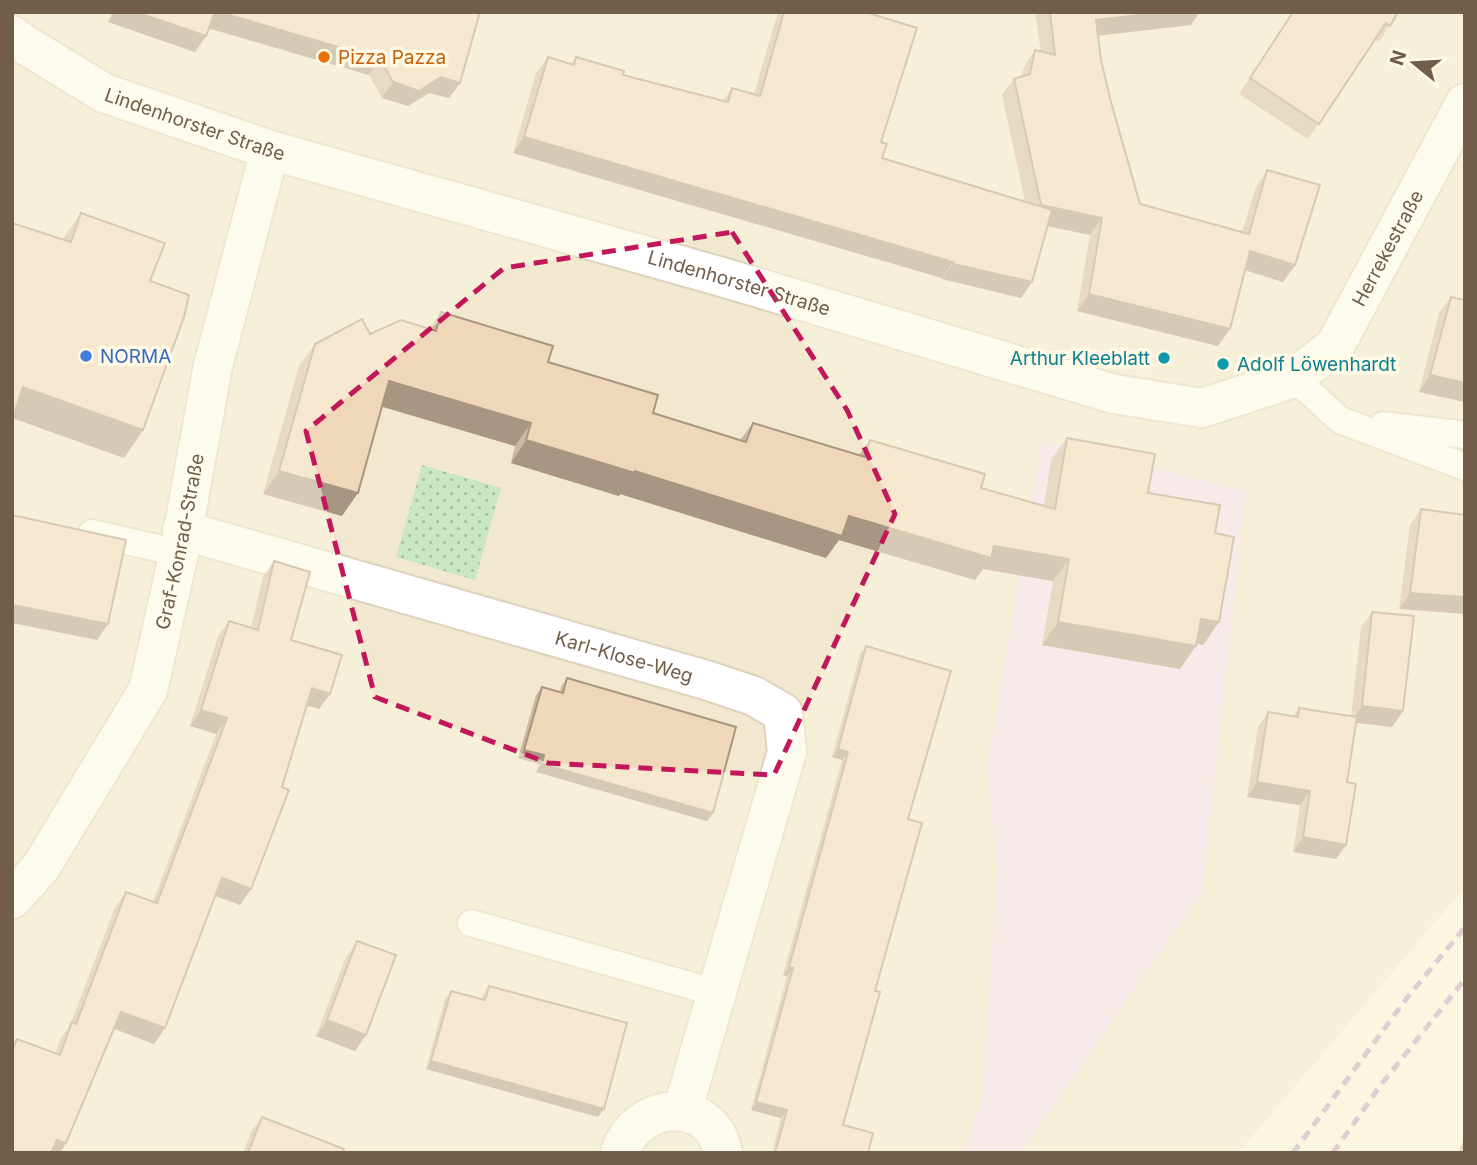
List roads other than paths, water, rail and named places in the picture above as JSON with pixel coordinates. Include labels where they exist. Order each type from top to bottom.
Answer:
[{"type":"street","name":"Lindenhorster Straße","points":[[12,35],[104,93],[270,150],[722,277],[1114,394],[1202,408],[1294,377]]},
{"type":"street","name":"Herrekestraße","points":[[1294,377],[1335,346],[1465,103]]},
{"type":"street","name":"Graf-Konrad-Straße","points":[[12,899],[41,867],[148,690],[181,541],[213,366],[270,150]]},
{"type":"street","name":"Karl-Klose-Weg","points":[[181,541],[706,680],[754,696],[783,713],[787,752],[682,1112]]},
{"type":"street","points":[[620,1153],[624,1140],[634,1126],[648,1116],[665,1111],[682,1112],[699,1118],[713,1130],[723,1153]]},
{"type":"lane","points":[[1294,377],[1340,420],[1465,467]]},
{"type":"lane","points":[[1340,420],[1465,435]]},
{"type":"lane","points":[[62,527],[181,541]]},
{"type":"lane","points":[[471,923],[717,993]]},
{"type":"railway","points":[[1293,1153],[1407,998],[1465,927]]},
{"type":"railway","points":[[1333,1153],[1380,1086],[1465,979]]},
{"type":"place","name":"Pizza Pazza","points":[[324,57]]},
{"type":"place","name":"NORMA","points":[[86,356]]},
{"type":"place","name":"Arthur Kleeblatt","points":[[1164,358]]},
{"type":"place","name":"Adolf Löwenhardt","points":[[1223,364]]}]
